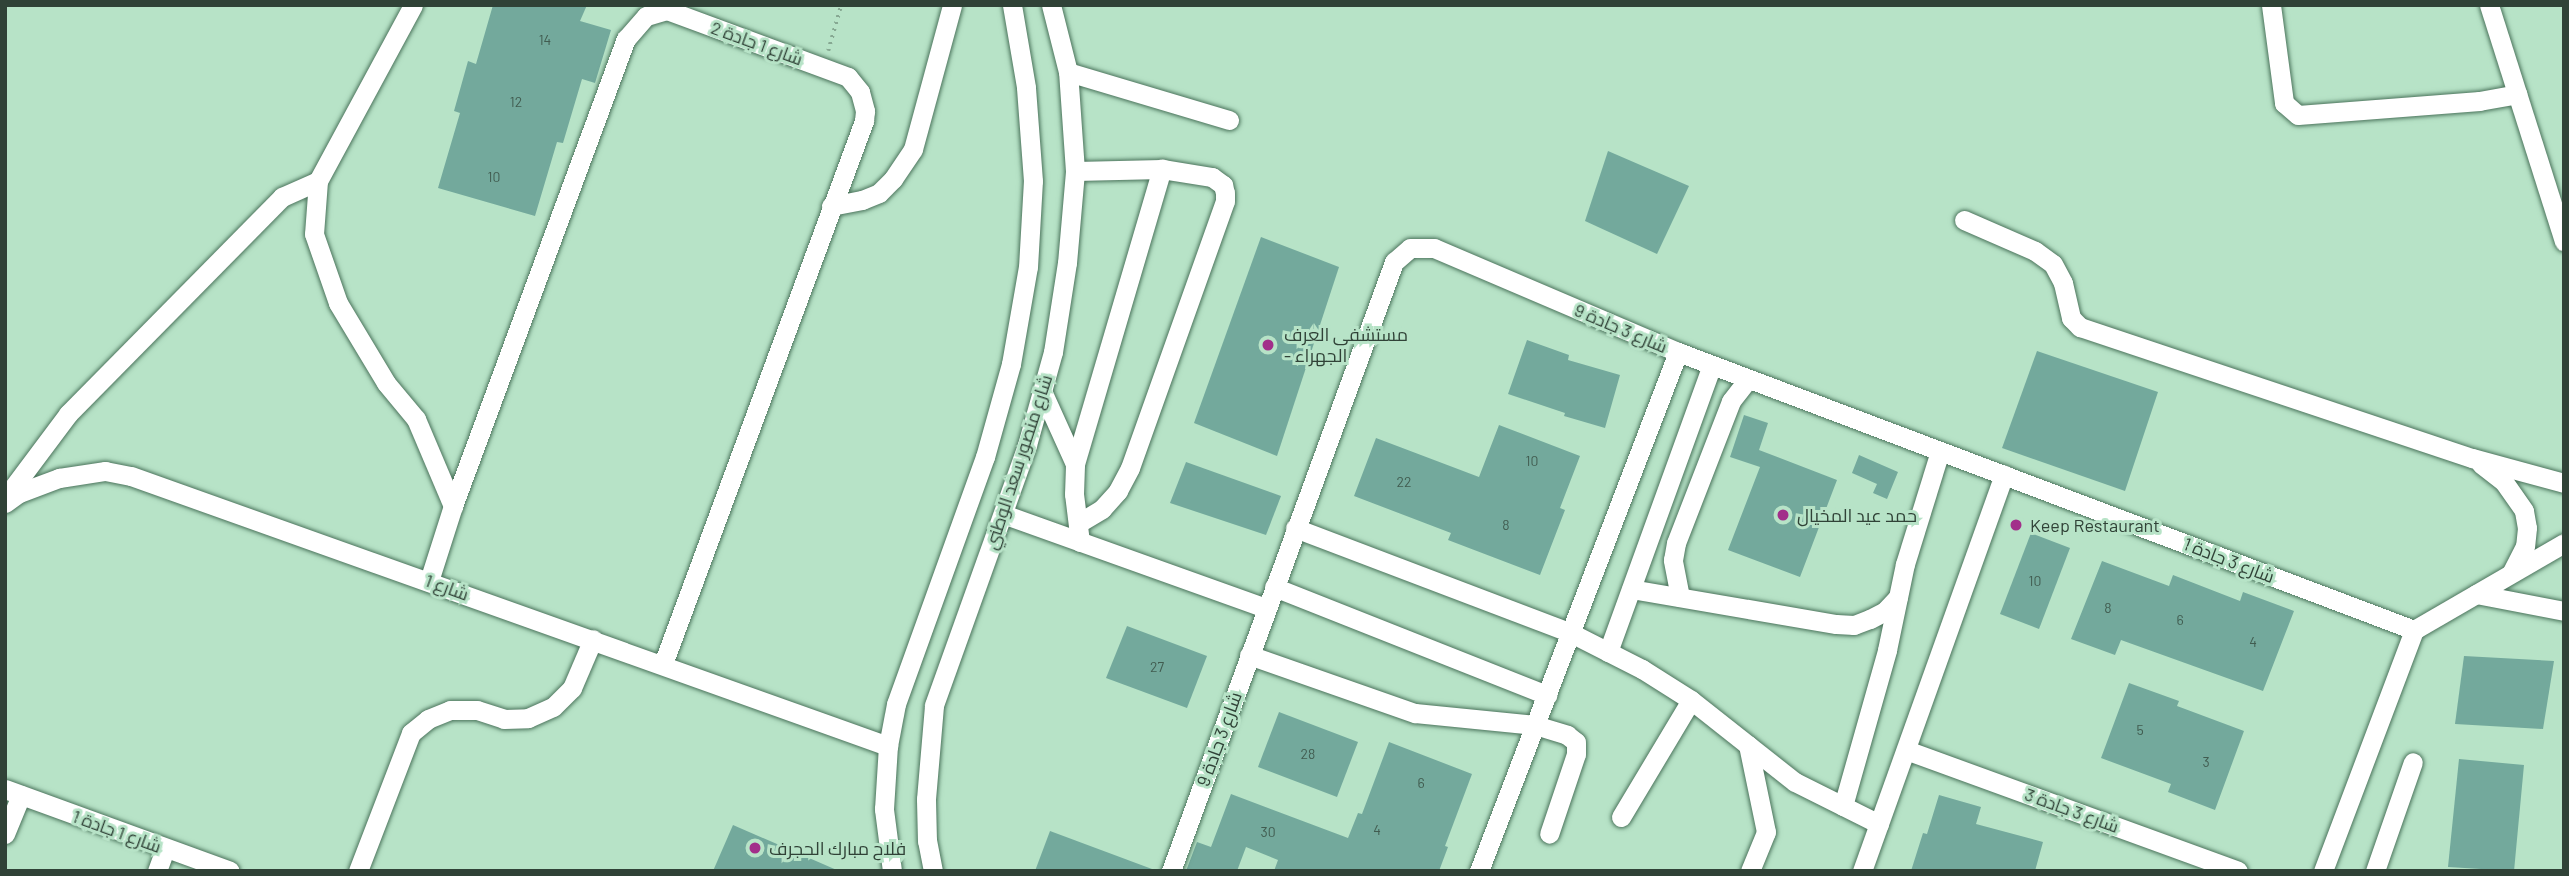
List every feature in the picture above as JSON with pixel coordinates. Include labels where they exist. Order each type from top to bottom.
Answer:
[{"type":"street","points":[[413,5],[318,181],[314,234],[338,303],[386,383],[416,419],[453,506]]},
{"type":"street","points":[[831,206],[862,200],[879,193],[893,179],[913,149],[952,5]]},
{"type":"street","name":"شارع منصور سعد الوطني","points":[[892,871],[884,809],[888,746],[896,704],[985,457],[1011,364],[1028,267],[1033,181],[1026,87],[1012,5]]},
{"type":"street","name":"شارع منصور سعد الوطني","points":[[933,871],[927,841],[926,799],[934,705],[1003,514],[1042,391],[1053,352],[1067,263],[1075,171],[1068,72],[1051,5]]},
{"type":"street","points":[[2271,5],[2282,96],[2292,113],[2305,115],[2436,102],[2463,92],[2516,89]]},
{"type":"street","points":[[2489,5],[2564,241]]},
{"type":"street","name":"شارع 1 جادة 2","points":[[429,581],[453,506],[631,30],[646,16],[667,10],[848,76],[855,84],[864,111],[864,121],[663,664]]},
{"type":"street","points":[[1068,72],[1229,120]]},
{"type":"street","points":[[1075,171],[1163,169],[1218,180],[1223,185],[1225,201],[1130,468],[1118,491],[1102,509],[1080,522]]},
{"type":"street","points":[[1080,542],[1080,522],[1074,494],[1075,464],[1163,169]]},
{"type":"street","points":[[5,498],[68,414],[282,197],[318,181]]},
{"type":"street","points":[[1964,220],[2035,251],[2053,264],[2063,283],[2071,318],[2080,327],[2472,458],[2564,483]]},
{"type":"street","name":"شارع 3 جادة 9","points":[[1171,871],[1394,262],[1410,248],[1434,248],[1678,352],[1479,871]]},
{"type":"street","name":"شارع 3 جادة 1","points":[[1678,352],[2414,630]]},
{"type":"street","points":[[1608,652],[1712,365]]},
{"type":"street","points":[[1680,597],[1672,560],[1676,543],[1731,401],[1748,379]]},
{"type":"street","points":[[1042,391],[1075,464]]},
{"type":"street","points":[[1843,806],[1940,451]]},
{"type":"street","points":[[2472,458],[2504,482],[2524,511],[2528,528],[2525,546],[2511,574]]},
{"type":"street","name":"شارع 1","points":[[5,503],[19,493],[59,478],[105,471],[131,475],[888,746]]},
{"type":"street","points":[[1862,871],[2004,475]]},
{"type":"street","points":[[1003,514],[1266,608]]},
{"type":"street","points":[[1296,528],[1571,633],[1691,700],[1795,782],[1879,824]]},
{"type":"street","points":[[2323,871],[2414,630],[2564,543]]},
{"type":"street","points":[[1273,587],[1547,695]]},
{"type":"street","points":[[1631,589],[1854,625],[1885,611],[1898,597]]},
{"type":"street","points":[[2476,594],[2564,611]]},
{"type":"street","points":[[358,871],[411,733],[428,719],[450,710],[477,710],[504,719],[527,718],[553,707],[572,688],[593,639]]},
{"type":"street","points":[[1249,655],[1415,713],[1535,724],[1567,735],[1577,748],[1549,834]]},
{"type":"street","points":[[1621,817],[1691,700]]},
{"type":"street","points":[[1748,745],[1766,832],[1750,871]]},
{"type":"street","name":"شارع 3 جادة 3","points":[[1906,750],[2238,871]]},
{"type":"street","points":[[2375,871],[2413,762]]},
{"type":"street","points":[[5,833],[13,792]]},
{"type":"street","name":"شارع 1 جادة 1","points":[[13,792],[230,871]]},
{"type":"street","points":[[157,871],[165,849]]},
{"type":"path","points":[[824,67],[841,5]]},
{"type":"building","points":[[493,5],[587,5],[580,21],[611,30],[595,83],[582,79],[563,143],[557,142],[535,216],[438,188],[460,113],[454,111],[468,61],[476,64]]},
{"type":"building","points":[[1608,151],[1689,186],[1657,254],[1585,221]]},
{"type":"building","name":"مستشفى العرف - الجهراء","points":[[1261,237],[1339,267],[1277,456],[1194,423]]},
{"type":"building","points":[[1527,340],[1569,355],[1568,360],[1620,375],[1605,428],[1564,416],[1565,413],[1508,394]]},
{"type":"building","points":[[2037,351],[2158,392],[2125,491],[2002,448]]},
{"type":"building","name":"حمد عيد المخيال","points":[[1744,415],[1768,423],[1759,450],[1837,480],[1800,577],[1728,550],[1760,467],[1730,457]]},
{"type":"building","points":[[1499,425],[1580,456],[1560,508],[1565,510],[1540,575],[1448,540],[1451,533],[1354,496],[1376,438],[1479,477]]},
{"type":"building","points":[[1859,455],[1898,472],[1887,499],[1873,493],[1877,484],[1852,473]]},
{"type":"building","points":[[1186,462],[1281,496],[1266,535],[1170,503]]},
{"type":"building","points":[[2031,533],[2070,548],[2039,629],[2000,614]]},
{"type":"building","points":[[2102,561],[2169,586],[2173,575],[2240,601],[2243,592],[2294,611],[2263,691],[2121,640],[2115,655],[2071,639]]},
{"type":"building","points":[[1127,626],[1207,656],[1187,708],[1106,678]]},
{"type":"building","points":[[2464,656],[2554,661],[2543,729],[2455,724]]},
{"type":"building","points":[[2129,683],[2179,701],[2177,706],[2244,731],[2215,810],[2168,792],[2171,784],[2101,758]]},
{"type":"building","points":[[1279,712],[1358,742],[1337,797],[1258,767]]},
{"type":"building","points":[[1389,742],[1472,774],[1445,846],[1448,847],[1439,871],[1274,871],[1278,860],[1246,847],[1237,871],[1186,871],[1197,842],[1211,847],[1231,794],[1348,838],[1358,813],[1362,814]]},
{"type":"building","points":[[2459,759],[2524,765],[2514,871],[2448,867]]},
{"type":"building","points":[[1939,795],[1981,807],[1976,824],[2043,842],[2035,871],[1911,871],[1923,833],[1927,834]]},
{"type":"building","name":"فلاح مبارك الحجرف","points":[[733,825],[839,871],[713,871]]},
{"type":"building","points":[[1050,831],[1152,869],[1152,871],[1035,871]]},
{"type":"place","name":"مستشفى العرف - الجهراء","points":[[1268,345]]},
{"type":"place","name":"حمد عيد المخيال","points":[[1783,515]]},
{"type":"place","name":"Keep Restaurant","points":[[2016,525]]},
{"type":"place","name":"فلاح مبارك الحجرف","points":[[755,848]]}]
